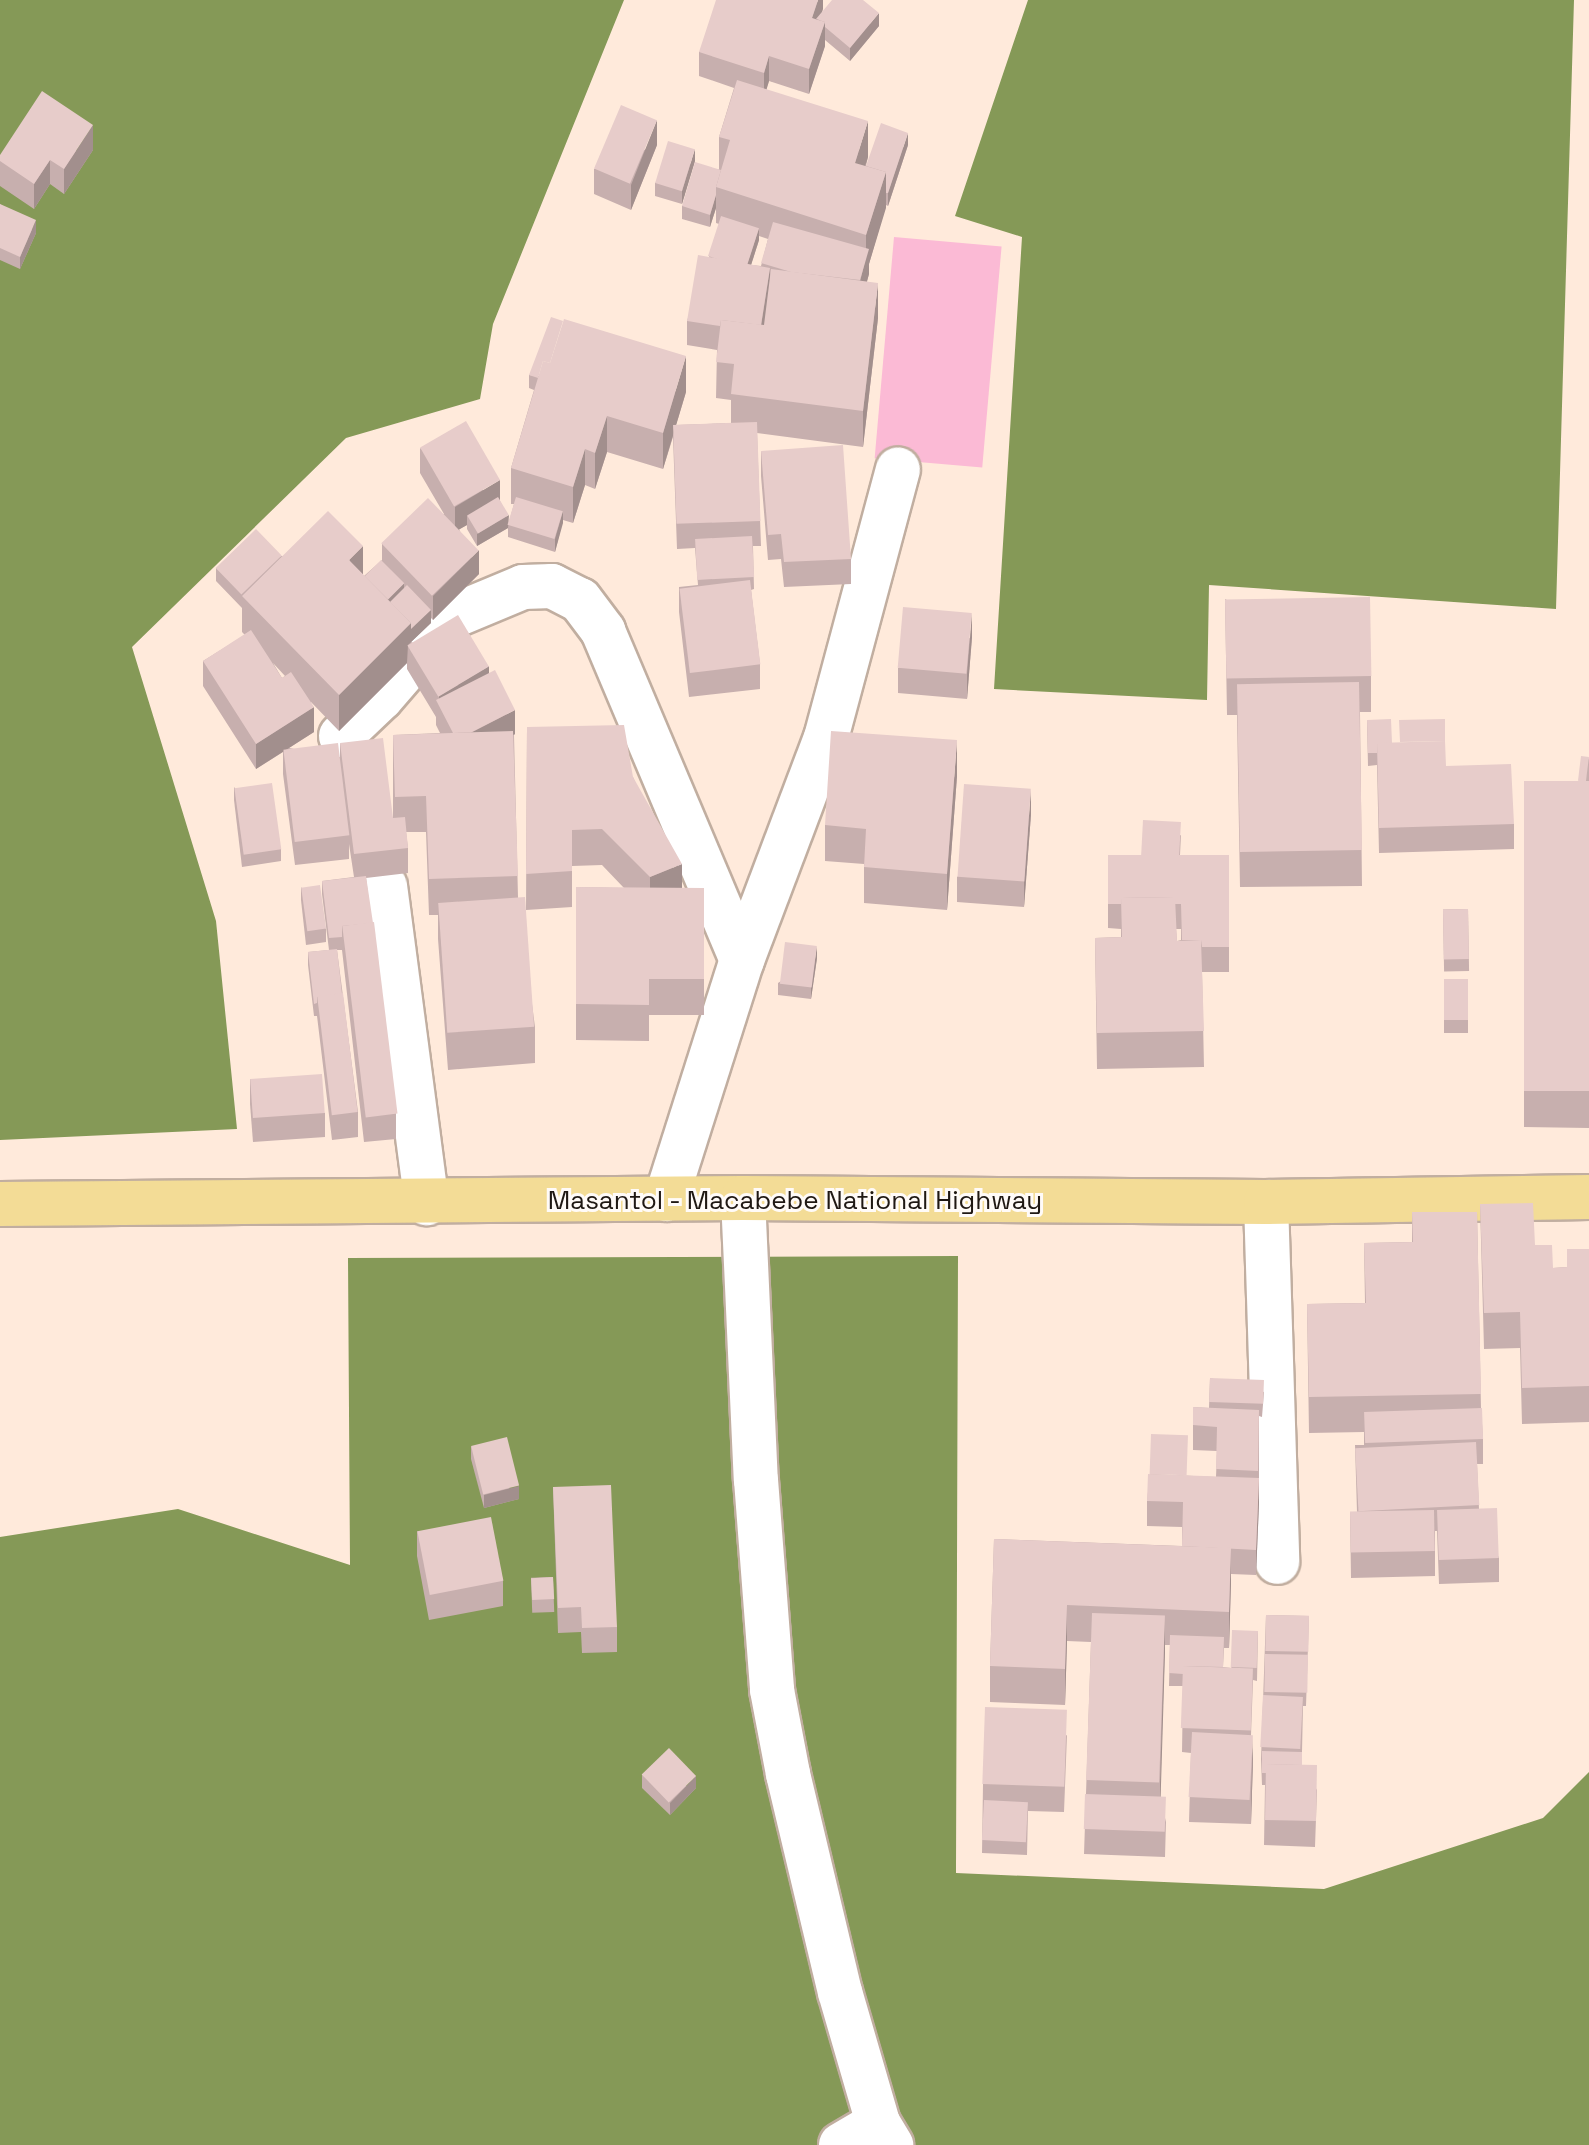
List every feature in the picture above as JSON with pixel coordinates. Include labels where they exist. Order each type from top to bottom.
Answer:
[{"type":"main road","name":"Masantol - Macabebe National Highway","points":[[0,1204],[427,1203],[743,1198],[1266,1202],[1589,1197]]},
{"type":"street","points":[[666,1199],[742,960],[826,738],[852,651],[898,470]]},
{"type":"street","points":[[341,736],[381,698],[451,617],[523,587],[552,586],[580,600],[603,631],[742,960]]},
{"type":"street","points":[[385,886],[427,1203]]},
{"type":"street","points":[[743,1198],[756,1480],[772,1690],[788,1774],[836,1977],[884,2134],[841,2145]]},
{"type":"street","points":[[1266,1202],[1277,1562]]},
{"type":"shaded area","points":[[0,0],[624,0],[493,324],[480,399],[346,438],[132,647],[216,921],[237,1129],[0,1140]]},
{"type":"shaded area","points":[[1028,0],[1574,0],[1556,609],[1209,585],[1207,700],[994,689],[1022,237],[955,216]]},
{"type":"shaded area","points":[[894,237],[1002,246],[982,468],[875,458]]},
{"type":"shaded area","points":[[958,1256],[956,1873],[1324,1889],[1543,1818],[1589,1772],[1589,2145],[0,2145],[0,1537],[178,1509],[350,1565],[348,1258]]},
{"type":"building","points":[[716,0],[818,0],[812,18],[825,22],[809,69],[769,56],[764,73],[699,52]]},
{"type":"building","points":[[832,0],[863,0],[879,13],[850,48],[825,27],[825,22],[816,19]]},
{"type":"building","points":[[737,80],[868,121],[855,163],[886,172],[866,235],[716,187],[730,140],[719,137]]},
{"type":"building","points":[[42,91],[93,125],[64,169],[50,160],[34,184],[0,161],[0,155]]},
{"type":"building","points":[[621,105],[657,120],[630,184],[594,169]]},
{"type":"building","points":[[881,123],[908,133],[888,193],[886,172],[866,166]]},
{"type":"building","points":[[668,141],[695,149],[682,191],[655,183]]},
{"type":"building","points":[[695,162],[721,170],[710,215],[682,206]]},
{"type":"building","points":[[0,204],[36,220],[20,257],[0,248]]},
{"type":"building","points":[[721,216],[759,228],[746,268],[708,256]]},
{"type":"building","points":[[773,222],[869,249],[860,280],[791,272],[761,263]]},
{"type":"building","points":[[698,255],[770,268],[761,325],[721,320],[720,326],[687,321]]},
{"type":"building","points":[[771,269],[878,283],[863,411],[731,394],[734,364],[716,362],[721,320],[764,325]]},
{"type":"building","points":[[551,317],[563,321],[550,363],[543,361],[538,378],[529,375]]},
{"type":"building","points":[[564,319],[686,356],[663,433],[607,416],[595,453],[585,449],[573,487],[511,468],[543,361],[550,363]]},
{"type":"building","points":[[466,421],[500,480],[454,506],[420,448]]},
{"type":"building","points":[[757,422],[760,521],[677,524],[673,425]]},
{"type":"building","points":[[843,445],[851,559],[784,562],[781,534],[768,535],[761,451]]},
{"type":"building","points":[[498,497],[509,515],[478,534],[467,516]]},
{"type":"building","points":[[516,497],[563,511],[554,539],[508,525]]},
{"type":"building","points":[[428,498],[479,551],[432,596],[381,543]]},
{"type":"building","points":[[328,511],[363,546],[349,560],[411,623],[339,695],[242,596]]},
{"type":"building","points":[[256,529],[282,556],[241,595],[216,568]]},
{"type":"building","points":[[752,536],[754,577],[697,580],[695,539]]},
{"type":"building","points":[[381,560],[404,583],[388,600],[365,576]]},
{"type":"building","points":[[750,580],[760,664],[690,673],[680,589]]},
{"type":"building","points":[[407,585],[431,610],[411,629],[411,623],[390,602]]},
{"type":"building","points":[[1370,597],[1371,676],[1226,679],[1225,600]]},
{"type":"building","points":[[903,607],[972,613],[966,674],[898,668]]},
{"type":"building","points":[[458,615],[489,666],[438,697],[407,645]]},
{"type":"building","points":[[251,630],[282,678],[291,672],[314,707],[256,744],[203,661]]},
{"type":"building","points":[[495,670],[515,710],[472,732],[453,733],[436,700]]},
{"type":"building","points":[[1359,682],[1362,850],[1240,852],[1237,684]]},
{"type":"building","points":[[1391,719],[1392,743],[1377,743],[1377,753],[1368,753],[1367,720]]},
{"type":"building","points":[[1445,719],[1445,741],[1400,742],[1399,720]]},
{"type":"building","points":[[624,725],[633,777],[682,864],[650,877],[602,829],[572,830],[572,871],[526,874],[527,727]]},
{"type":"building","points":[[513,731],[518,876],[429,879],[426,796],[395,797],[393,735]]},
{"type":"building","points":[[831,731],[957,740],[947,874],[864,867],[866,829],[825,825]]},
{"type":"building","points":[[383,738],[393,818],[405,817],[408,848],[354,854],[340,743]]},
{"type":"building","points":[[1445,741],[1446,766],[1511,764],[1514,824],[1379,828],[1377,743]]},
{"type":"building","points":[[338,743],[349,835],[295,842],[283,750]]},
{"type":"building","points":[[1581,756],[1589,757],[1586,782],[1578,781]]},
{"type":"building","points":[[1524,781],[1589,781],[1589,1091],[1524,1091]]},
{"type":"building","points":[[272,783],[281,849],[244,855],[234,788]]},
{"type":"building","points":[[964,784],[1031,789],[1024,881],[958,877]]},
{"type":"building","points":[[1143,820],[1181,822],[1179,857],[1141,855]]},
{"type":"building","points":[[1108,855],[1229,855],[1229,947],[1202,947],[1201,940],[1182,940],[1181,904],[1175,904],[1175,897],[1121,898],[1121,904],[1108,904]]},
{"type":"building","points":[[366,876],[373,923],[342,926],[342,937],[329,938],[322,881]]},
{"type":"building","points":[[320,885],[326,929],[307,931],[301,888]]},
{"type":"building","points":[[576,887],[704,888],[704,979],[649,979],[649,1005],[576,1004]]},
{"type":"building","points":[[525,897],[534,1027],[447,1033],[438,903]]},
{"type":"building","points":[[1175,897],[1177,941],[1201,940],[1204,1031],[1097,1033],[1095,938],[1122,937],[1121,898]]},
{"type":"building","points":[[1443,909],[1468,909],[1469,959],[1444,959]]},
{"type":"building","points":[[374,922],[398,1114],[366,1117],[342,926]]},
{"type":"building","points":[[785,942],[817,946],[812,988],[780,984]]},
{"type":"building","points":[[337,949],[342,994],[317,997],[314,1004],[308,952]]},
{"type":"building","points":[[1444,979],[1468,979],[1468,1020],[1444,1020]]},
{"type":"building","points":[[343,993],[358,1112],[332,1115],[317,996]]},
{"type":"building","points":[[322,1074],[325,1113],[253,1118],[250,1079]]},
{"type":"building","points":[[1533,1203],[1535,1245],[1552,1245],[1553,1268],[1567,1267],[1567,1249],[1589,1249],[1589,1386],[1522,1388],[1520,1312],[1484,1313],[1480,1204]]},
{"type":"building","points":[[1412,1212],[1477,1212],[1481,1394],[1309,1397],[1307,1304],[1366,1303],[1364,1243],[1413,1242]]},
{"type":"building","points":[[1210,1378],[1264,1380],[1263,1404],[1209,1402]]},
{"type":"building","points":[[1193,1407],[1259,1410],[1258,1471],[1216,1469],[1217,1427],[1193,1425]]},
{"type":"building","points":[[1482,1408],[1483,1439],[1365,1443],[1364,1412]]},
{"type":"building","points":[[1151,1434],[1188,1435],[1187,1475],[1150,1474]]},
{"type":"building","points":[[507,1437],[519,1486],[483,1494],[471,1446]]},
{"type":"building","points":[[1476,1442],[1479,1505],[1358,1511],[1355,1448]]},
{"type":"building","points":[[1148,1474],[1259,1478],[1256,1550],[1182,1546],[1183,1502],[1147,1501]]},
{"type":"building","points":[[611,1485],[617,1627],[582,1628],[581,1607],[558,1608],[553,1487]]},
{"type":"building","points":[[1497,1508],[1499,1558],[1439,1560],[1437,1510]]},
{"type":"building","points":[[1434,1510],[1435,1551],[1351,1552],[1350,1511]]},
{"type":"building","points":[[491,1517],[503,1581],[430,1595],[417,1531]]},
{"type":"building","points":[[994,1539],[1231,1548],[1229,1612],[1067,1605],[1065,1669],[990,1666]]},
{"type":"building","points":[[553,1577],[554,1599],[532,1600],[531,1578]]},
{"type":"building","points":[[1092,1613],[1165,1616],[1159,1782],[1086,1780]]},
{"type":"building","points":[[1266,1615],[1309,1616],[1308,1652],[1265,1651]]},
{"type":"building","points":[[1232,1630],[1258,1631],[1257,1668],[1231,1667]]},
{"type":"building","points":[[1170,1635],[1224,1637],[1223,1667],[1183,1666],[1183,1674],[1169,1673]]},
{"type":"building","points":[[1265,1654],[1308,1655],[1307,1693],[1264,1692]]},
{"type":"building","points":[[1183,1666],[1253,1668],[1251,1730],[1181,1728]]},
{"type":"building","points":[[1263,1695],[1303,1697],[1300,1749],[1260,1747]]},
{"type":"building","points":[[985,1707],[1067,1710],[1064,1787],[982,1784]]},
{"type":"building","points":[[1192,1732],[1253,1735],[1250,1800],[1189,1797]]},
{"type":"building","points":[[669,1748],[696,1776],[669,1802],[642,1774]]},
{"type":"building","points":[[1262,1751],[1302,1752],[1302,1765],[1266,1764],[1266,1773],[1262,1773]]},
{"type":"building","points":[[1266,1764],[1317,1765],[1316,1821],[1265,1820]]},
{"type":"building","points":[[1085,1794],[1166,1797],[1165,1832],[1084,1829]]},
{"type":"building","points":[[984,1800],[1028,1802],[1026,1842],[982,1840]]}]
